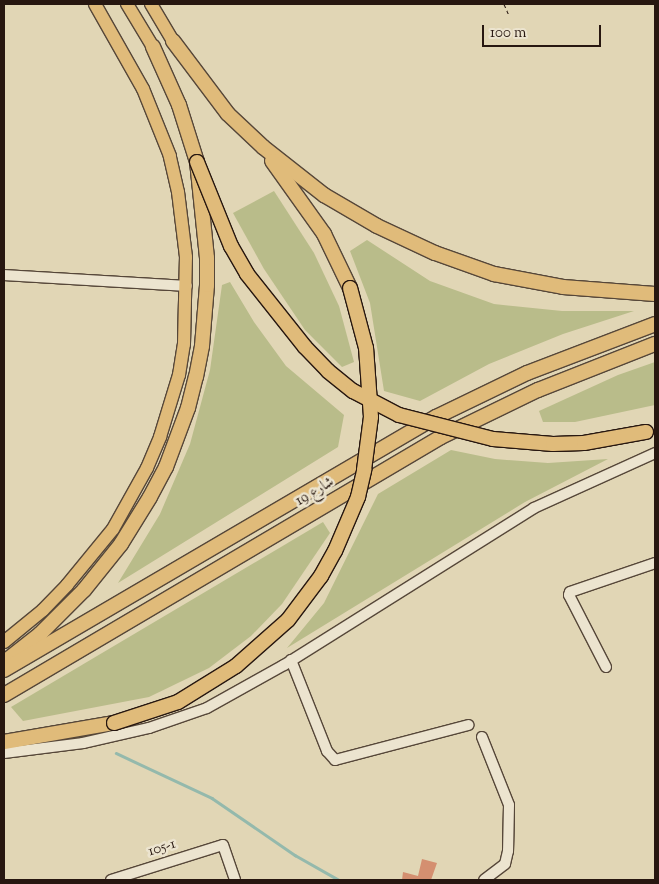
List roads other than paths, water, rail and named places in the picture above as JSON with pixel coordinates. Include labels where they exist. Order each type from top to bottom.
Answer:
[{"type":"highway","points":[[173,41],[228,114],[262,147],[324,195],[377,226],[464,264],[523,280],[563,288],[655,294]]},
{"type":"highway","points":[[153,47],[179,105],[197,162],[231,246],[247,274],[305,347],[328,371],[353,391],[399,415],[493,439],[553,444],[600,441],[651,430]]},
{"type":"highway","points":[[4,742],[114,723],[155,711],[197,692],[236,666],[273,636],[288,620],[321,576],[347,525],[358,497],[364,470],[371,417],[366,348],[360,319],[350,288],[324,234],[262,147]]},
{"type":"highway","points":[[4,662],[40,634],[84,590],[121,544],[150,497],[166,466],[188,408],[202,346],[207,285],[207,258],[197,162]]},
{"type":"highway","name":"شارع 19","points":[[4,670],[436,417],[527,373],[655,324]]},
{"type":"highway","name":"شارع 19","points":[[4,695],[441,437],[538,390],[655,344]]},
{"type":"main road","points":[[5,638],[43,610],[90,559],[113,529],[147,468],[170,406],[184,344],[187,286],[182,218],[170,156],[143,89],[95,4]]},
{"type":"main road","points":[[128,4],[153,47]]},
{"type":"main road","points":[[151,4],[173,41]]},
{"type":"street","points":[[4,275],[187,286]]},
{"type":"street","points":[[4,753],[83,743],[149,728],[207,708],[291,660],[534,508],[655,453]]},
{"type":"street","points":[[606,667],[569,595],[570,592],[655,563]]},
{"type":"street","points":[[291,660],[327,751],[336,760],[468,725]]},
{"type":"street","points":[[482,737],[509,805],[508,851],[504,864],[484,880]]},
{"type":"street","name":"105-1","points":[[111,880],[223,845],[235,880]]},
{"type":"waterway","points":[[116,753],[212,798],[295,855],[339,880]]}]
